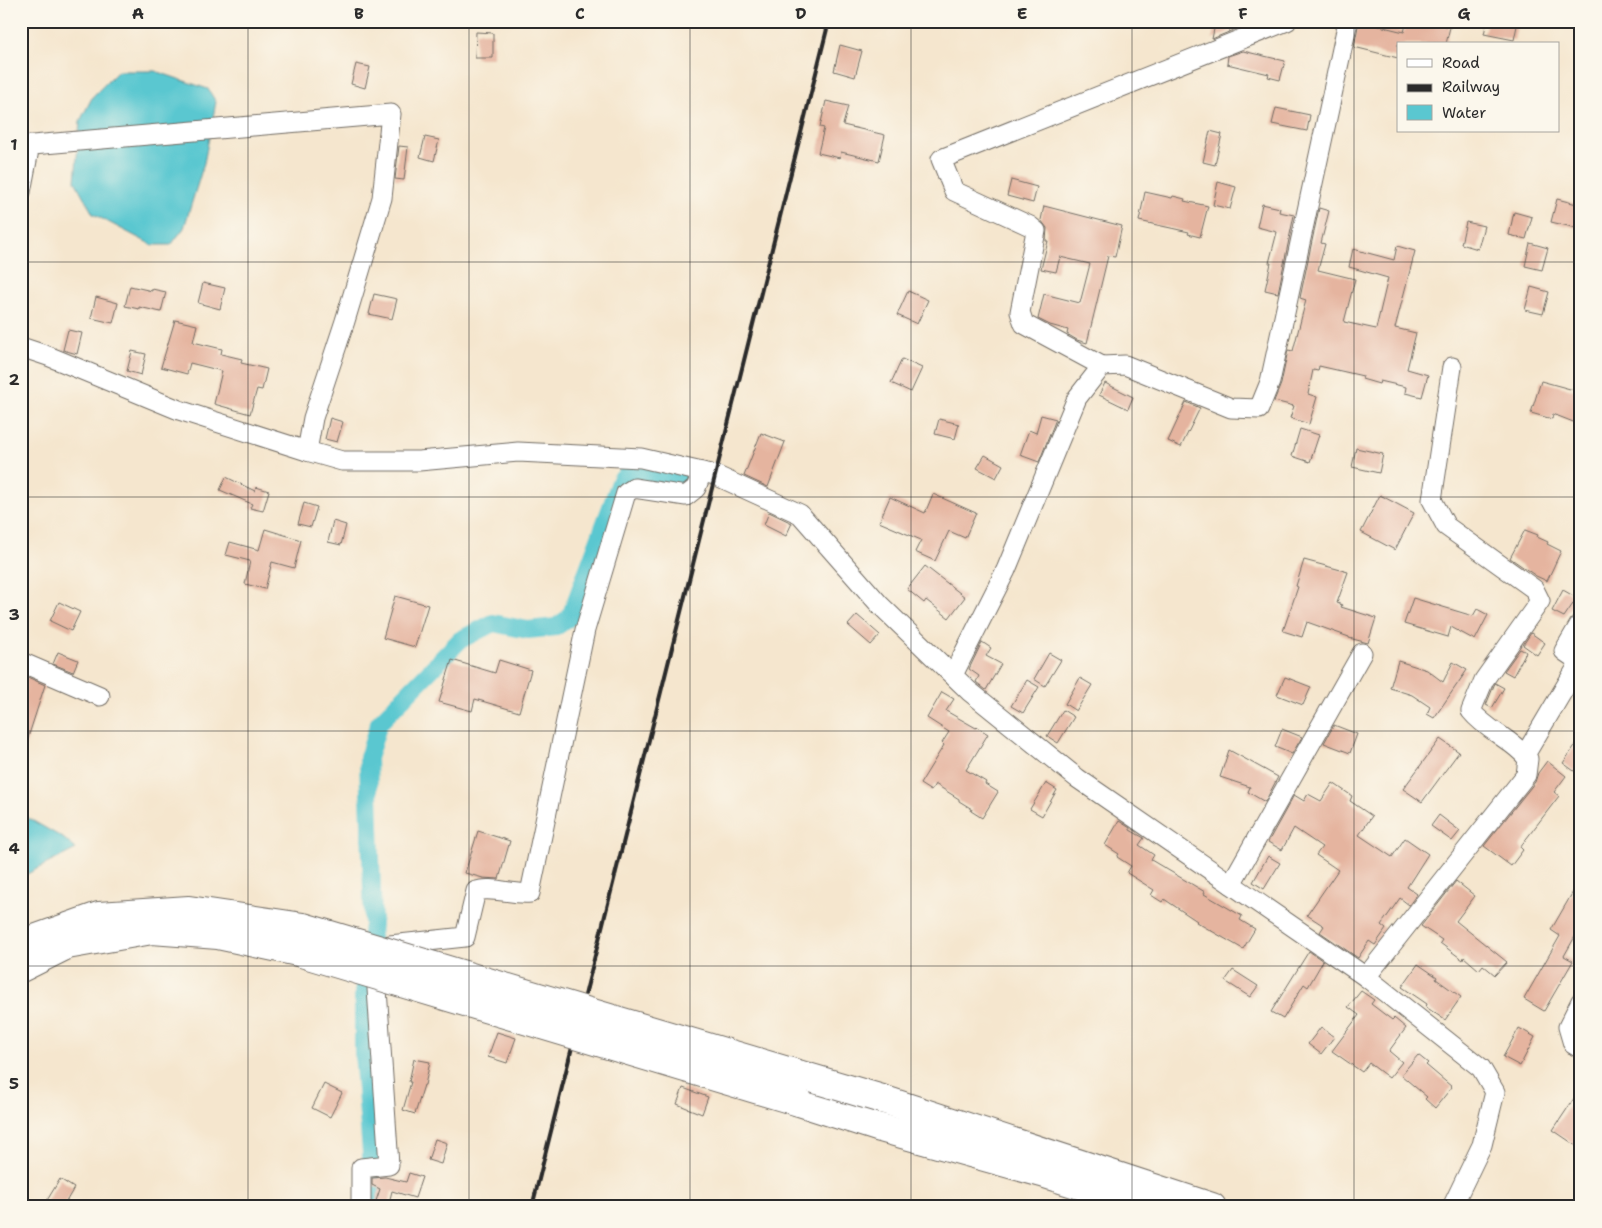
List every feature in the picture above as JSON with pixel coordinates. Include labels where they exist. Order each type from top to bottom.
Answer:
[{"type":"main road","points":[[21,945],[99,916],[189,910],[882,1099],[1212,1207]]},
{"type":"main road","points":[[21,968],[67,944],[152,930],[301,939],[877,1127],[1042,1173],[1148,1207]]},
{"type":"street","points":[[1287,21],[941,159],[954,191],[1030,226],[1036,231],[1020,312],[1024,324],[1102,366],[1126,365],[1231,408],[1259,409],[1270,382],[1348,21]]},
{"type":"street","points":[[21,147],[391,114],[382,198],[314,418],[306,451]]},
{"type":"street","points":[[21,147],[29,150],[21,192]]},
{"type":"street","points":[[21,346],[179,410],[342,461],[419,461],[518,452],[641,458],[715,475],[800,514],[879,604],[969,691],[1077,778],[1366,978],[1481,1068],[1495,1092],[1482,1145],[1452,1207]]},
{"type":"street","points":[[953,675],[1006,570],[1077,398],[1102,366]]},
{"type":"street","points":[[1366,978],[1526,775],[1528,758],[1518,747],[1478,721],[1471,711],[1484,680],[1540,601],[1534,589],[1446,526],[1432,500],[1452,368]]},
{"type":"street","points":[[361,1207],[361,1168],[389,1165],[377,989],[390,945],[464,936],[476,891],[484,889],[530,894],[585,630],[626,493],[634,488],[686,496],[696,488],[702,472]]},
{"type":"street","points":[[1525,755],[1580,662],[1564,651],[1581,622]]},
{"type":"street","points":[[1231,884],[1362,653]]},
{"type":"street","points":[[21,662],[100,696]]},
{"type":"street","points":[[1581,1001],[1568,1026],[1573,1044],[1581,1049]]},
{"type":"water","points":[[118,71],[155,71],[208,89],[216,102],[204,163],[184,228],[171,245],[152,245],[93,214],[75,181],[80,121],[93,96]]},
{"type":"water","points":[[21,814],[63,838],[76,849],[21,877]]},
{"type":"building","points":[[1359,21],[1404,32],[1407,21],[1426,21],[1450,27],[1446,42],[1397,42],[1397,58],[1354,47]]},
{"type":"building","points":[[1487,21],[1518,21],[1514,40],[1484,34]]},
{"type":"building","points":[[1215,24],[1236,29],[1212,39]]},
{"type":"building","points":[[476,32],[493,33],[493,58],[475,58]]},
{"type":"building","points":[[840,45],[862,51],[855,77],[834,71]]},
{"type":"building","points":[[1243,51],[1285,61],[1280,80],[1268,77],[1269,74],[1227,64],[1228,56]]},
{"type":"building","points":[[356,64],[370,67],[365,88],[351,84]]},
{"type":"building","points":[[826,101],[848,106],[843,125],[885,135],[879,161],[841,152],[840,158],[818,153],[824,128],[820,127]]},
{"type":"building","points":[[1276,108],[1310,115],[1307,131],[1272,124]]},
{"type":"building","points":[[1210,131],[1222,134],[1215,165],[1203,162]]},
{"type":"building","points":[[425,137],[439,140],[434,161],[420,157]]},
{"type":"building","points":[[399,146],[408,147],[404,180],[395,179]]},
{"type":"building","points":[[1011,180],[1037,187],[1033,203],[1007,196]]},
{"type":"building","points":[[1218,182],[1236,187],[1230,209],[1213,205]]},
{"type":"building","points":[[1145,192],[1172,198],[1173,196],[1185,199],[1184,201],[1208,206],[1200,237],[1188,234],[1189,232],[1139,221]]},
{"type":"building","points":[[1557,199],[1581,205],[1581,229],[1551,222]]},
{"type":"building","points":[[1262,204],[1280,208],[1279,212],[1294,215],[1278,293],[1265,290],[1271,263],[1269,263],[1277,232],[1257,227]]},
{"type":"building","points":[[1044,206],[1122,226],[1115,257],[1108,256],[1087,343],[1067,334],[1068,330],[1050,325],[1038,319],[1044,294],[1080,303],[1090,264],[1060,257],[1056,272],[1041,269],[1048,241],[1046,241],[1047,228],[1041,220]]},
{"type":"building","points":[[1319,208],[1329,211],[1321,243],[1325,244],[1318,270],[1355,279],[1344,322],[1376,329],[1388,278],[1349,267],[1353,249],[1394,260],[1397,246],[1415,251],[1395,328],[1416,333],[1407,369],[1428,375],[1422,397],[1405,393],[1406,387],[1380,381],[1379,384],[1362,379],[1363,376],[1319,366],[1318,371],[1313,370],[1308,394],[1317,397],[1309,424],[1290,418],[1294,406],[1274,401],[1281,384],[1288,350],[1293,351],[1306,300],[1300,298]]},
{"type":"building","points":[[1514,212],[1532,217],[1526,239],[1509,235]]},
{"type":"building","points":[[1466,222],[1484,226],[1478,249],[1461,244]]},
{"type":"building","points":[[1530,243],[1548,248],[1542,270],[1525,266]]},
{"type":"building","points":[[203,283],[225,288],[220,309],[198,303]]},
{"type":"building","points":[[130,286],[166,292],[161,312],[125,306]]},
{"type":"building","points":[[1531,287],[1549,292],[1543,314],[1525,310]]},
{"type":"building","points":[[908,291],[928,300],[917,324],[897,315]]},
{"type":"building","points":[[374,294],[397,299],[392,319],[369,314]]},
{"type":"building","points":[[96,297],[118,303],[113,323],[91,318]]},
{"type":"building","points":[[175,320],[197,325],[193,342],[222,349],[221,354],[242,359],[241,363],[267,369],[262,390],[257,389],[250,414],[214,404],[222,371],[190,363],[187,374],[161,367]]},
{"type":"building","points":[[68,330],[82,333],[77,354],[63,350]]},
{"type":"building","points":[[132,351],[146,354],[141,375],[127,371]]},
{"type":"building","points":[[902,359],[922,368],[911,392],[891,383]]},
{"type":"building","points":[[1541,381],[1581,392],[1581,425],[1553,414],[1552,419],[1531,413]]},
{"type":"building","points":[[1105,383],[1133,397],[1128,409],[1099,395]]},
{"type":"building","points":[[1186,402],[1200,408],[1181,447],[1168,441]]},
{"type":"building","points":[[1041,415],[1056,419],[1039,462],[1020,455],[1029,430],[1036,433]]},
{"type":"building","points":[[330,418],[343,422],[337,442],[325,439]]},
{"type":"building","points":[[939,419],[959,424],[955,439],[935,434]]},
{"type":"building","points":[[1300,429],[1319,435],[1310,462],[1292,456]]},
{"type":"building","points":[[761,433],[785,442],[768,487],[744,476]]},
{"type":"building","points":[[1356,448],[1383,454],[1379,473],[1352,467]]},
{"type":"building","points":[[985,455],[1003,465],[996,478],[977,468]]},
{"type":"building","points":[[226,477],[255,491],[256,487],[269,491],[263,511],[250,508],[252,504],[220,490]]},
{"type":"building","points":[[933,494],[976,513],[965,538],[949,531],[935,561],[915,552],[921,540],[879,522],[890,497],[925,513]]},
{"type":"building","points":[[1380,495],[1414,513],[1395,550],[1361,532]]},
{"type":"building","points":[[304,503],[317,507],[311,527],[298,524]]},
{"type":"building","points":[[769,512],[792,523],[786,536],[764,525]]},
{"type":"building","points":[[333,521],[346,525],[341,545],[328,542]]},
{"type":"building","points":[[265,529],[301,540],[294,568],[272,562],[265,589],[245,584],[250,561],[226,555],[230,542],[259,550]]},
{"type":"building","points":[[1525,530],[1538,535],[1537,537],[1548,542],[1547,544],[1561,551],[1547,581],[1536,576],[1510,558]]},
{"type":"building","points":[[1304,560],[1348,572],[1337,603],[1342,605],[1341,607],[1376,618],[1368,643],[1307,622],[1302,637],[1283,631],[1298,587],[1296,586]]},
{"type":"building","points":[[925,566],[965,597],[949,618],[926,600],[924,603],[907,589]]},
{"type":"building","points":[[1563,590],[1577,598],[1564,617],[1552,611]]},
{"type":"building","points":[[395,596],[428,605],[415,647],[383,638]]},
{"type":"building","points":[[1413,598],[1473,616],[1477,609],[1488,615],[1475,640],[1451,627],[1448,637],[1404,624]]},
{"type":"building","points":[[59,602],[80,612],[71,631],[50,621]]},
{"type":"building","points":[[857,615],[880,635],[871,645],[848,625]]},
{"type":"building","points":[[1531,633],[1545,643],[1537,655],[1523,645]]},
{"type":"building","points":[[982,642],[991,648],[986,656],[1001,664],[986,690],[976,682],[979,676],[969,669]]},
{"type":"building","points":[[1520,649],[1526,652],[1513,676],[1504,671]]},
{"type":"building","points":[[58,652],[78,660],[73,672],[53,664]]},
{"type":"building","points":[[1049,653],[1061,660],[1045,686],[1034,679]]},
{"type":"building","points":[[452,660],[495,673],[499,660],[531,670],[519,712],[475,699],[472,711],[439,702]]},
{"type":"building","points":[[1398,661],[1427,670],[1443,682],[1453,662],[1467,670],[1434,718],[1427,714],[1430,707],[1412,695],[1390,688]]},
{"type":"building","points":[[21,674],[45,685],[24,750],[21,749]]},
{"type":"building","points":[[1285,677],[1311,687],[1303,705],[1277,695]]},
{"type":"building","points":[[1080,678],[1092,685],[1076,711],[1065,704]]},
{"type":"building","points":[[1027,680],[1039,687],[1023,713],[1011,706]]},
{"type":"building","points":[[1495,683],[1504,688],[1492,708],[1486,705]]},
{"type":"building","points":[[942,692],[954,699],[946,711],[988,734],[966,770],[998,792],[982,818],[971,811],[972,809],[959,801],[959,799],[935,784],[931,791],[920,784],[944,745],[942,743],[949,732],[927,718]]},
{"type":"building","points":[[1063,710],[1074,717],[1058,743],[1047,736]]},
{"type":"building","points":[[1334,725],[1357,734],[1350,753],[1324,743]]},
{"type":"building","points":[[1282,729],[1302,737],[1292,754],[1275,747]]},
{"type":"building","points":[[1581,737],[1581,776],[1563,763]]},
{"type":"building","points":[[1440,739],[1459,752],[1422,802],[1403,789]]},
{"type":"building","points":[[1229,750],[1278,777],[1265,802],[1248,792],[1250,787],[1220,777]]},
{"type":"building","points":[[1547,761],[1566,776],[1554,792],[1559,796],[1520,847],[1523,850],[1511,866],[1484,846],[1535,782],[1538,773]]},
{"type":"building","points":[[1046,783],[1057,790],[1042,816],[1030,809]]},
{"type":"building","points":[[1333,783],[1352,796],[1350,801],[1372,816],[1359,835],[1392,857],[1405,838],[1428,854],[1407,887],[1417,894],[1409,905],[1400,898],[1381,925],[1386,929],[1375,945],[1369,941],[1358,958],[1320,932],[1324,926],[1307,915],[1338,870],[1316,855],[1322,847],[1294,828],[1282,850],[1268,842],[1294,795],[1304,801],[1308,794],[1321,801]]},
{"type":"building","points":[[1439,815],[1460,831],[1452,841],[1431,826]]},
{"type":"building","points":[[1119,821],[1144,838],[1139,845],[1154,855],[1151,860],[1242,916],[1240,920],[1255,929],[1243,949],[1196,922],[1164,899],[1162,902],[1151,895],[1154,890],[1127,873],[1131,866],[1117,857],[1119,854],[1105,845]]},
{"type":"building","points":[[478,831],[510,841],[499,879],[483,878],[465,873]]},
{"type":"building","points":[[1268,856],[1280,863],[1264,889],[1253,882]]},
{"type":"building","points":[[1581,878],[1581,926],[1564,956],[1573,961],[1544,1011],[1524,999],[1560,936],[1551,930]]},
{"type":"building","points":[[1456,881],[1475,896],[1456,921],[1507,962],[1495,975],[1483,965],[1479,970],[1464,957],[1463,960],[1440,943],[1442,940],[1421,926]]},
{"type":"building","points":[[1309,951],[1323,961],[1308,987],[1304,984],[1283,1019],[1271,1012]]},
{"type":"building","points":[[1418,964],[1461,997],[1445,1020],[1426,1007],[1427,1004],[1402,987]]},
{"type":"building","points":[[1233,970],[1258,986],[1250,997],[1225,981]]},
{"type":"building","points":[[1361,991],[1374,1000],[1371,1004],[1406,1028],[1389,1051],[1402,1062],[1389,1078],[1369,1063],[1362,1072],[1332,1051],[1359,1015],[1348,1007]]},
{"type":"building","points":[[1321,1027],[1334,1037],[1321,1054],[1308,1044]]},
{"type":"building","points":[[1519,1028],[1535,1037],[1520,1066],[1503,1057]]},
{"type":"building","points":[[497,1032],[516,1038],[507,1063],[488,1057]]},
{"type":"building","points":[[1418,1055],[1428,1063],[1426,1065],[1452,1087],[1435,1108],[1425,1099],[1427,1097],[1401,1075]]},
{"type":"building","points":[[414,1059],[430,1062],[425,1085],[415,1114],[403,1110],[411,1082],[409,1082]]},
{"type":"building","points":[[324,1084],[342,1093],[330,1117],[312,1108]]},
{"type":"building","points":[[683,1088],[708,1097],[702,1114],[677,1104]]},
{"type":"building","points":[[1581,1088],[1581,1149],[1553,1130]]},
{"type":"building","points":[[435,1139],[447,1143],[441,1164],[428,1160]]},
{"type":"building","points":[[409,1173],[422,1177],[415,1198],[392,1191],[388,1207],[374,1207],[380,1189],[372,1185],[372,1178],[385,1177],[406,1182]]},
{"type":"building","points":[[60,1179],[74,1188],[63,1207],[43,1207]]},
{"type":"waterway","points":[[371,1207],[371,1153],[363,1053],[363,994],[373,925],[368,758],[379,723],[460,640],[493,623],[528,630],[556,627],[570,617],[621,480],[628,474],[685,480]]},
{"type":"railway","points":[[532,1207],[829,21]]}]
